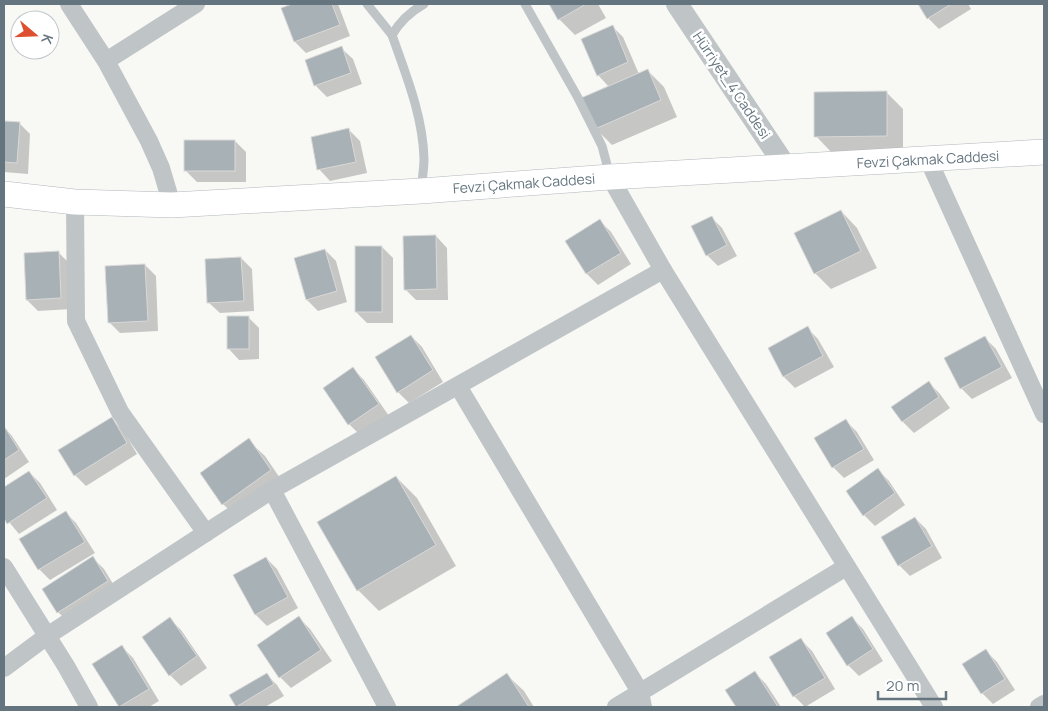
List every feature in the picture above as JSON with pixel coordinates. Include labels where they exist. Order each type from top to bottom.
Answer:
[{"type":"main road","name":"Fevzi Çakmak Caddesi","points":[[4,194],[75,202],[172,205],[421,191],[786,166],[1044,152]]},
{"type":"street","points":[[70,4],[106,61],[161,168],[172,205]]},
{"type":"street","points":[[106,61],[196,4]]},
{"type":"street","name":"Hürriyet_4 Caddesi","points":[[677,4],[786,166]]},
{"type":"street","points":[[928,159],[1038,389],[1044,414]]},
{"type":"street","points":[[610,177],[663,270],[934,707]]},
{"type":"street","points":[[75,202],[76,321],[120,412],[206,533]]},
{"type":"street","points":[[4,668],[47,636],[272,490],[663,270]]},
{"type":"street","points":[[458,386],[642,699]]},
{"type":"street","points":[[272,490],[387,707]]},
{"type":"street","points":[[4,567],[66,666],[88,707]]},
{"type":"street","points":[[616,707],[642,699],[846,567]]},
{"type":"street","points":[[1039,707],[1044,704]]},
{"type":"lane","points":[[367,4],[392,35],[415,104],[421,131],[424,159],[421,191]]},
{"type":"lane","points":[[392,35],[402,20],[424,4]]},
{"type":"lane","points":[[525,4],[577,96],[602,146],[610,177]]},
{"type":"building","points":[[292,4],[332,4],[340,25],[294,42],[281,8]]},
{"type":"building","points":[[549,4],[586,4],[558,20]]},
{"type":"building","points":[[918,4],[951,4],[927,19]]},
{"type":"building","points":[[613,25],[628,62],[597,76],[581,39]]},
{"type":"building","points":[[342,46],[351,73],[314,86],[305,60]]},
{"type":"building","points":[[648,69],[661,100],[595,129],[581,98]]},
{"type":"building","points":[[887,91],[887,136],[814,137],[814,92]]},
{"type":"building","points":[[4,121],[20,122],[17,163],[4,162]]},
{"type":"building","points":[[349,128],[356,162],[317,170],[311,137]]},
{"type":"building","points":[[184,140],[235,140],[235,171],[184,171]]},
{"type":"building","points":[[841,210],[861,251],[814,274],[794,233]]},
{"type":"building","points":[[712,216],[727,245],[706,256],[691,226]]},
{"type":"building","points":[[600,219],[621,253],[586,274],[565,241]]},
{"type":"building","points":[[436,235],[437,289],[404,290],[403,236]]},
{"type":"building","points":[[355,246],[382,246],[382,312],[355,312]]},
{"type":"building","points":[[325,249],[337,291],[306,300],[294,258]]},
{"type":"building","points":[[59,251],[61,298],[26,300],[24,253]]},
{"type":"building","points":[[241,257],[244,301],[207,303],[205,259]]},
{"type":"building","points":[[145,264],[148,321],[108,323],[105,266]]},
{"type":"building","points":[[227,316],[249,316],[249,349],[227,349]]},
{"type":"building","points":[[808,326],[823,356],[783,377],[768,348]]},
{"type":"building","points":[[411,335],[433,370],[397,393],[375,357]]},
{"type":"building","points":[[985,336],[1002,367],[960,389],[944,358]]},
{"type":"building","points":[[353,367],[379,404],[348,425],[323,388]]},
{"type":"building","points":[[929,381],[939,397],[902,422],[891,407]]},
{"type":"building","points":[[112,417],[127,443],[74,476],[58,450]]},
{"type":"building","points":[[846,419],[864,449],[832,468],[814,438]]},
{"type":"building","points":[[4,426],[19,450],[4,460]]},
{"type":"building","points":[[249,438],[271,470],[222,505],[200,473]]},
{"type":"building","points":[[878,468],[895,493],[863,516],[846,491]]},
{"type":"building","points":[[29,471],[47,498],[7,524],[4,518],[4,487]]},
{"type":"building","points":[[396,476],[436,545],[357,591],[317,522]]},
{"type":"building","points":[[66,511],[85,542],[38,570],[19,539]]},
{"type":"building","points":[[915,517],[932,546],[898,566],[881,537]]},
{"type":"building","points":[[93,556],[108,581],[57,613],[42,589]]},
{"type":"building","points":[[266,557],[288,597],[255,615],[233,575]]},
{"type":"building","points":[[299,616],[321,650],[279,678],[257,645]]},
{"type":"building","points":[[852,616],[873,649],[847,666],[826,633]]},
{"type":"building","points":[[170,617],[197,656],[169,676],[142,637]]},
{"type":"building","points":[[801,638],[825,678],[793,697],[769,657]]},
{"type":"building","points":[[122,645],[149,689],[119,707],[92,664]]},
{"type":"building","points":[[986,649],[1005,679],[981,694],[962,664]]},
{"type":"building","points":[[755,671],[778,707],[736,707],[725,690]]},
{"type":"building","points":[[267,673],[274,684],[236,707],[229,695]]},
{"type":"building","points":[[507,673],[529,707],[456,707]]}]
